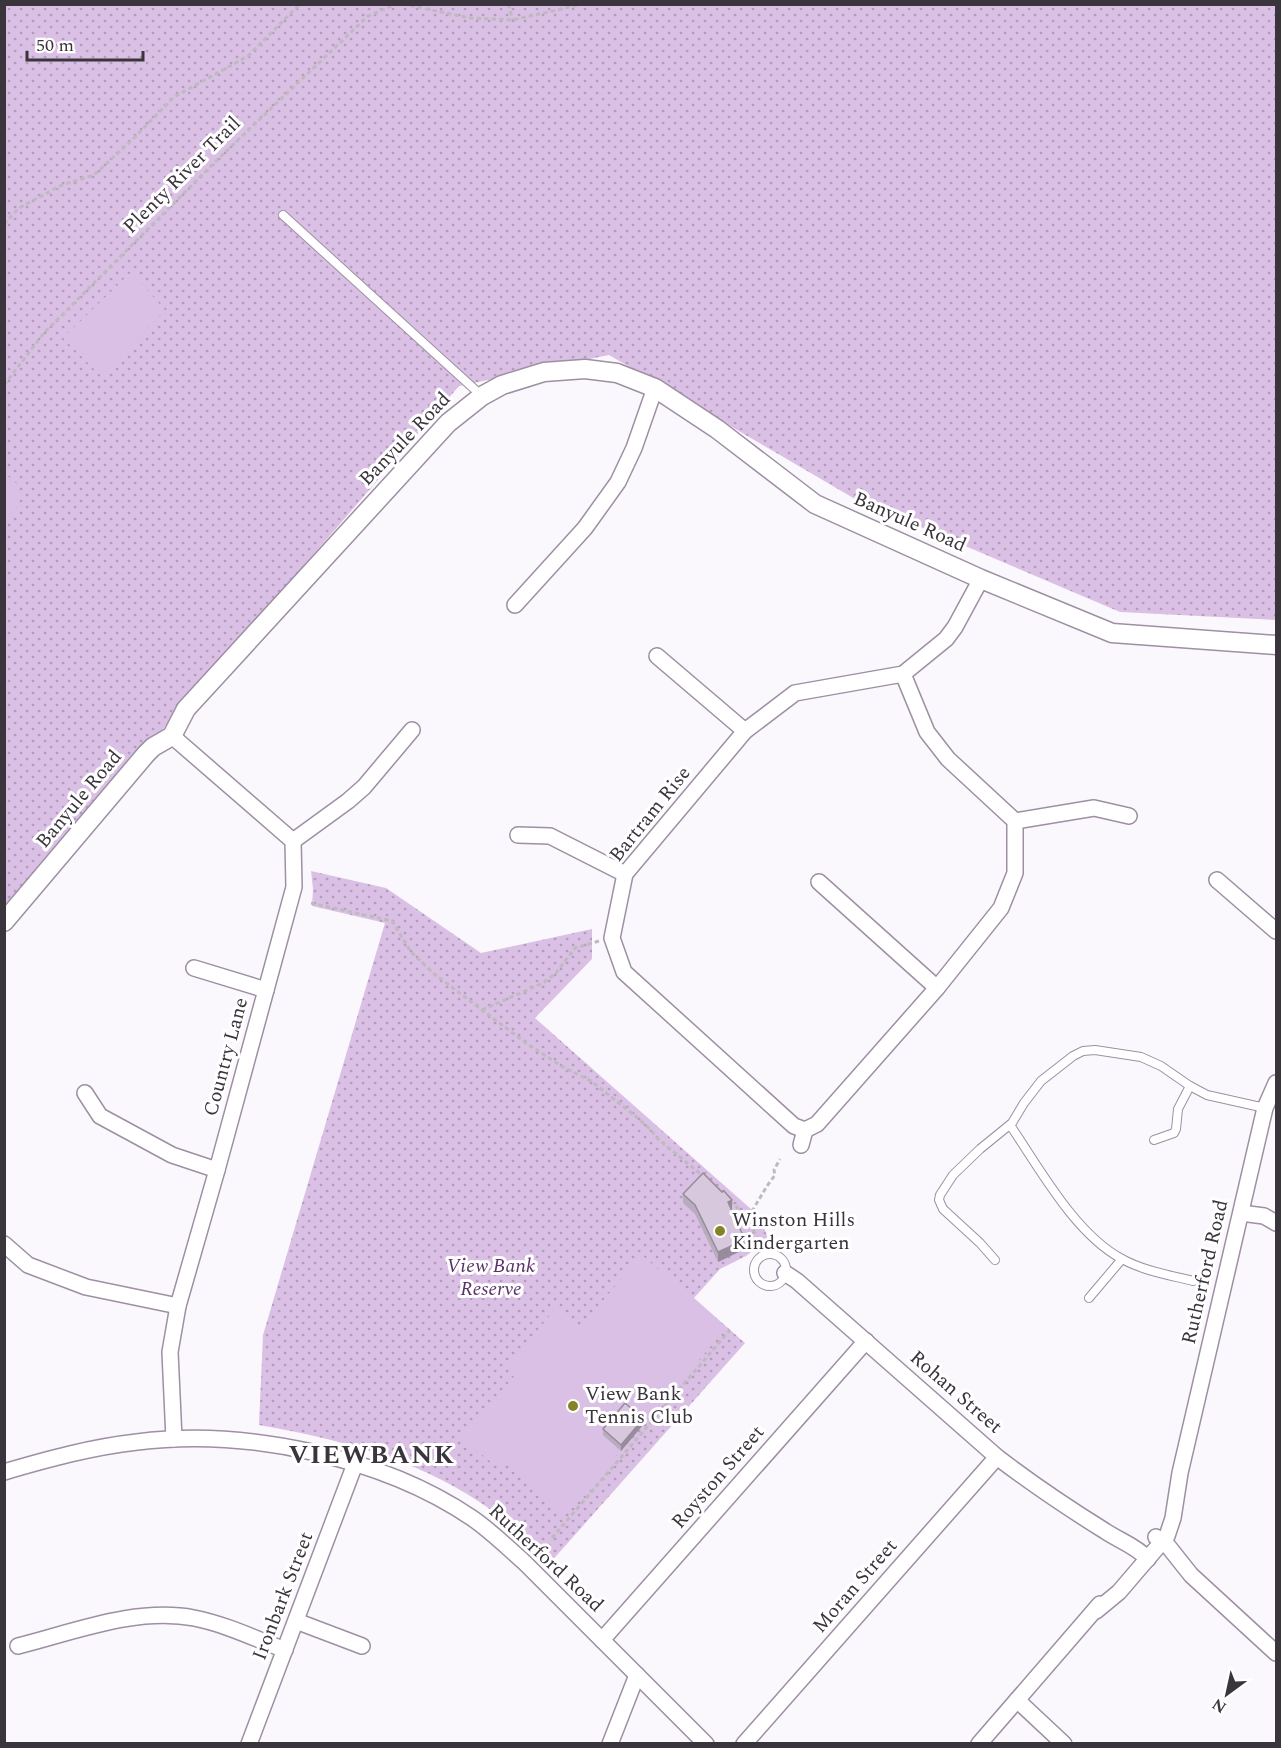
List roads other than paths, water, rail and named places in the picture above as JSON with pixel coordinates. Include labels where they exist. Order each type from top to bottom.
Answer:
[{"type":"street","name":"Banyule Road","points":[[4,922],[146,754],[172,736],[183,715],[194,701],[447,423],[482,396],[501,385],[544,372],[585,369],[617,373],[655,388],[717,429],[814,504],[981,579],[1112,633],[1276,645]]},
{"type":"street","points":[[515,605],[585,528],[618,482],[634,448],[655,388]]},
{"type":"street","name":"Bartram Rise","points":[[937,988],[803,1138],[794,1126],[624,972],[612,938],[626,874],[745,731],[795,693],[903,674],[946,639],[981,579]]},
{"type":"street","points":[[657,656],[745,731]]},
{"type":"street","points":[[819,882],[937,988],[1001,908],[1014,873],[1015,820],[948,759],[927,732],[903,674]]},
{"type":"street","points":[[172,736],[292,841],[364,787],[412,730]]},
{"type":"street","points":[[1015,820],[1094,808],[1129,816]]},
{"type":"street","points":[[518,835],[550,836],[626,874]]},
{"type":"street","name":"Country Lane","points":[[174,1439],[170,1352],[178,1306],[294,887],[292,841]]},
{"type":"street","points":[[1217,880],[1276,931]]},
{"type":"street","points":[[194,969],[266,990]]},
{"type":"street","name":"Rutherford Road","points":[[979,1743],[1096,1611],[1113,1586],[1149,1551],[1180,1473],[1265,1108],[1276,1083]]},
{"type":"street","points":[[85,1093],[100,1116],[172,1155],[217,1170]]},
{"type":"street","points":[[1241,1213],[1263,1216],[1276,1223]]},
{"type":"street","points":[[4,1244],[28,1265],[86,1287],[178,1306]]},
{"type":"street","name":"Rohan Street","points":[[785,1273],[797,1281],[997,1457],[1106,1532],[1149,1551],[1191,1575],[1276,1653]]},
{"type":"street","name":"Royston Street","points":[[602,1640],[866,1341]]},
{"type":"street","name":"Rutherford Road","points":[[4,1472],[74,1452],[139,1441],[214,1440],[258,1443],[296,1449],[355,1464],[414,1486],[472,1518],[496,1537],[706,1743]]},
{"type":"street","name":"Moran Street","points":[[744,1743],[997,1457]]},
{"type":"street","name":"Ironbark Street","points":[[249,1743],[355,1464]]},
{"type":"street","points":[[18,1646],[123,1619],[171,1615],[195,1618],[285,1650]]},
{"type":"street","points":[[296,1621],[362,1646]]},
{"type":"street","points":[[610,1743],[637,1675]]},
{"type":"street","points":[[1017,1700],[1064,1743]]},
{"type":"lane","points":[[283,215],[482,396]]},
{"type":"lane","points":[[995,1260],[943,1209],[939,1200],[944,1187],[953,1176],[980,1149],[1010,1125],[1041,1081],[1073,1056],[1083,1052],[1105,1050],[1150,1060],[1207,1095],[1265,1108]]},
{"type":"lane","points":[[1154,1140],[1174,1133],[1178,1109],[1190,1086]]},
{"type":"lane","points":[[1010,1125],[1070,1212],[1099,1243],[1122,1259],[1138,1266],[1193,1281]]},
{"type":"lane","points":[[772,1254],[783,1261],[785,1273],[780,1283],[769,1287],[759,1282],[753,1272],[756,1261],[760,1257],[772,1254]]},
{"type":"lane","points":[[1089,1298],[1122,1259]]},
{"type":"place","name":"Winston Hills Kindergarten","points":[[720,1231]]},
{"type":"place","name":"View Bank Tennis Club","points":[[573,1406]]},
{"type":"district","name":"VIEWBANK","points":[[372,1455]]},
{"type":"park label","name":"View Bank Reserve","points":[[491,1278]]}]
